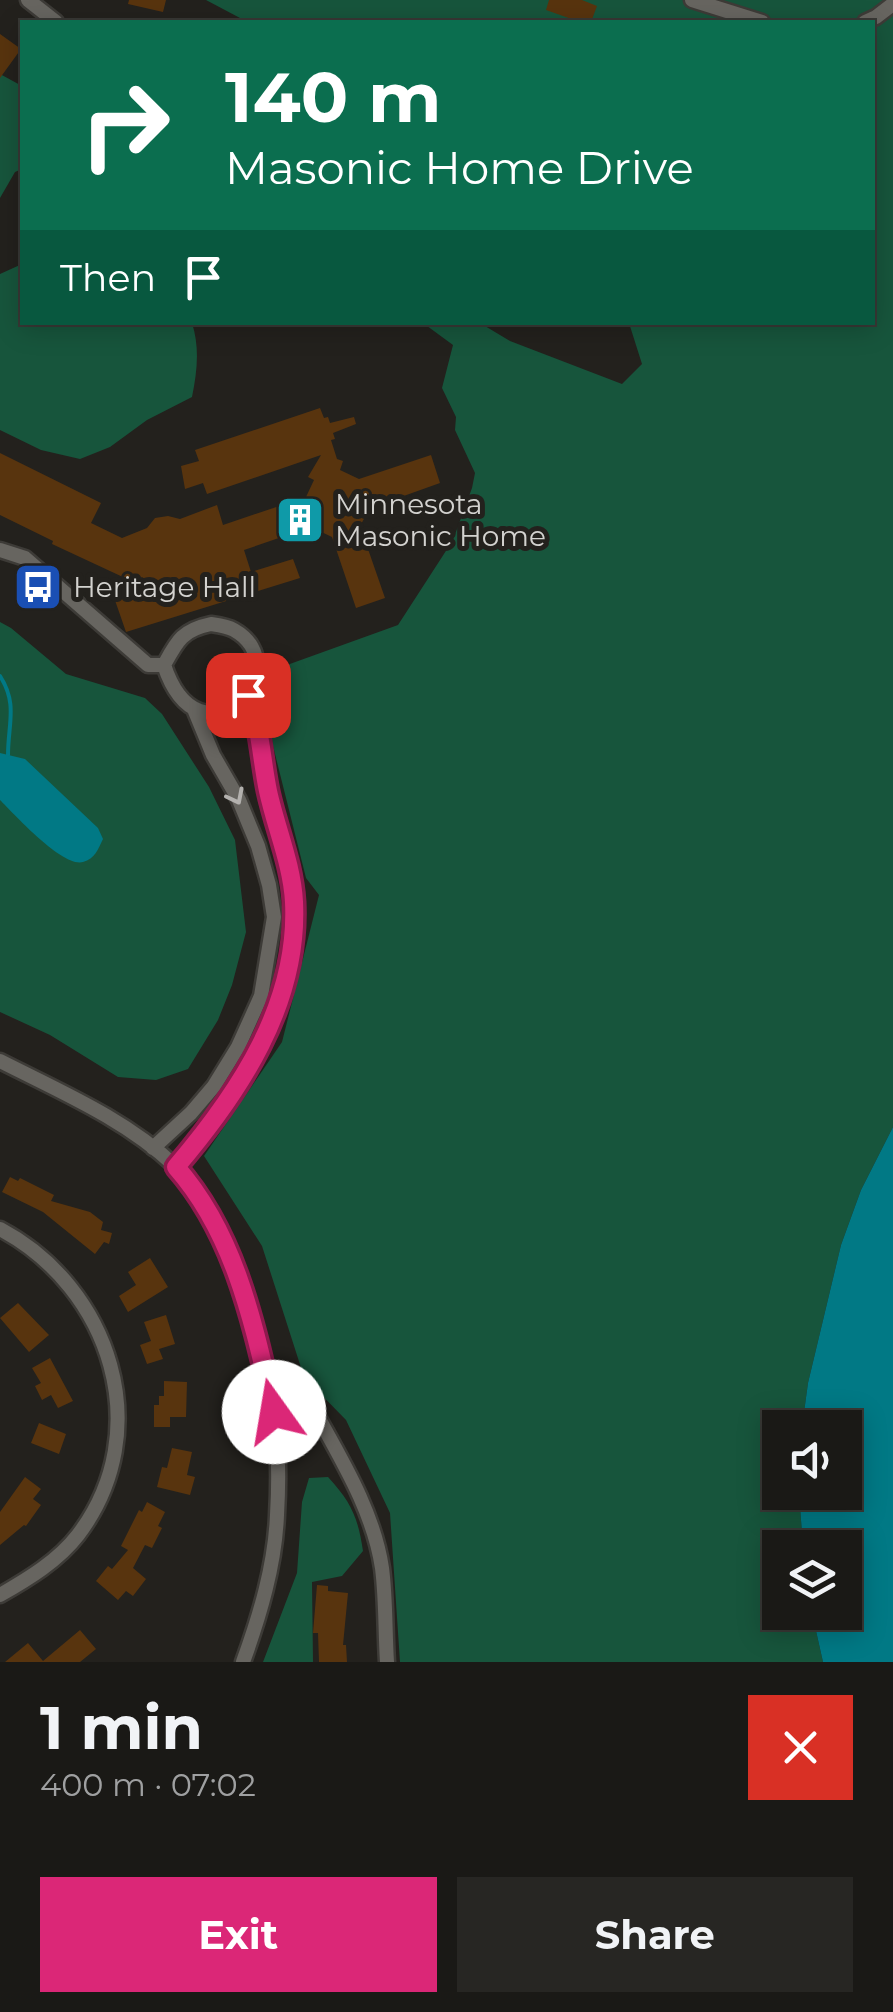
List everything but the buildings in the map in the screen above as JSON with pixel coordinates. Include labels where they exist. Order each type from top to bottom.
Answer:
[{"type":"street","points":[[28,0],[53,20]]},
{"type":"street","points":[[692,0],[756,20]]},
{"type":"street","points":[[868,20],[893,4]]},
{"type":"street","points":[[0,550],[25,558],[148,664],[164,665]]},
{"type":"street","points":[[211,624],[232,628],[248,641],[256,673],[248,695],[231,708],[212,713],[194,709],[178,696],[164,665],[178,640],[194,627],[211,624]]},
{"type":"street","points":[[176,1167],[252,1064],[278,1010],[293,945],[294,900],[268,789],[258,718],[248,695]]},
{"type":"street","points":[[153,1148],[191,1114],[238,1047],[261,996],[274,917],[258,846],[194,709]]},
{"type":"street","points":[[0,1061],[97,1110],[130,1130],[176,1167],[204,1206],[235,1266],[274,1412],[278,1465],[270,1571],[243,1662]]},
{"type":"street","points":[[0,1229],[42,1257],[85,1309],[112,1368],[119,1427],[106,1486],[76,1538],[54,1559],[0,1595]]},
{"type":"street","points":[[274,1412],[310,1411],[318,1417],[348,1472],[382,1568],[386,1662]]},
{"type":"green space","points":[[206,0],[893,0],[893,1127],[861,1190],[841,1245],[804,1410],[762,1410],[762,1510],[800,1510],[802,1530],[762,1530],[762,1630],[816,1630],[823,1662],[400,1662],[390,1513],[346,1420],[304,1377],[262,1246],[204,1156],[282,1042],[319,895],[306,878],[273,746],[266,702],[269,681],[287,665],[398,625],[453,540],[472,488],[475,473],[455,430],[456,417],[442,388],[453,345],[426,325],[483,325],[510,341],[622,384],[642,364],[630,325],[875,325],[875,20],[250,20]]},
{"type":"green space","points":[[0,74],[20,85],[20,170],[0,198]]},
{"type":"green space","points":[[20,265],[20,325],[192,325],[197,360],[192,397],[147,420],[110,447],[80,459],[41,450],[0,430],[0,274]]},
{"type":"green space","points":[[0,622],[66,674],[145,698],[162,714],[209,787],[235,840],[246,932],[218,1020],[188,1069],[156,1080],[118,1077],[50,1035],[0,1012]]},
{"type":"green space","points":[[328,1477],[352,1511],[363,1551],[342,1576],[312,1582],[313,1662],[263,1662],[297,1573],[302,1502],[309,1478]]},
{"type":"water","points":[[0,753],[25,759],[98,828],[103,839],[90,859],[74,862],[64,857],[0,800]]},
{"type":"water","points":[[893,1127],[893,1662],[823,1662],[816,1630],[862,1630],[862,1530],[802,1530],[800,1510],[862,1510],[862,1410],[804,1410],[841,1245],[861,1190]]},
{"type":"waterway","points":[[0,676],[9,696],[11,714],[8,755]]},
{"type":"place","name":"Minnesota Masonic Home","points":[[300,520]]},
{"type":"place","name":"Heritage Hall","points":[[38,587]]},
{"type":"route","points":[[248,695],[258,718],[268,789],[294,900],[293,945],[278,1010],[252,1064],[176,1167],[204,1206],[235,1266],[274,1412]]}]
